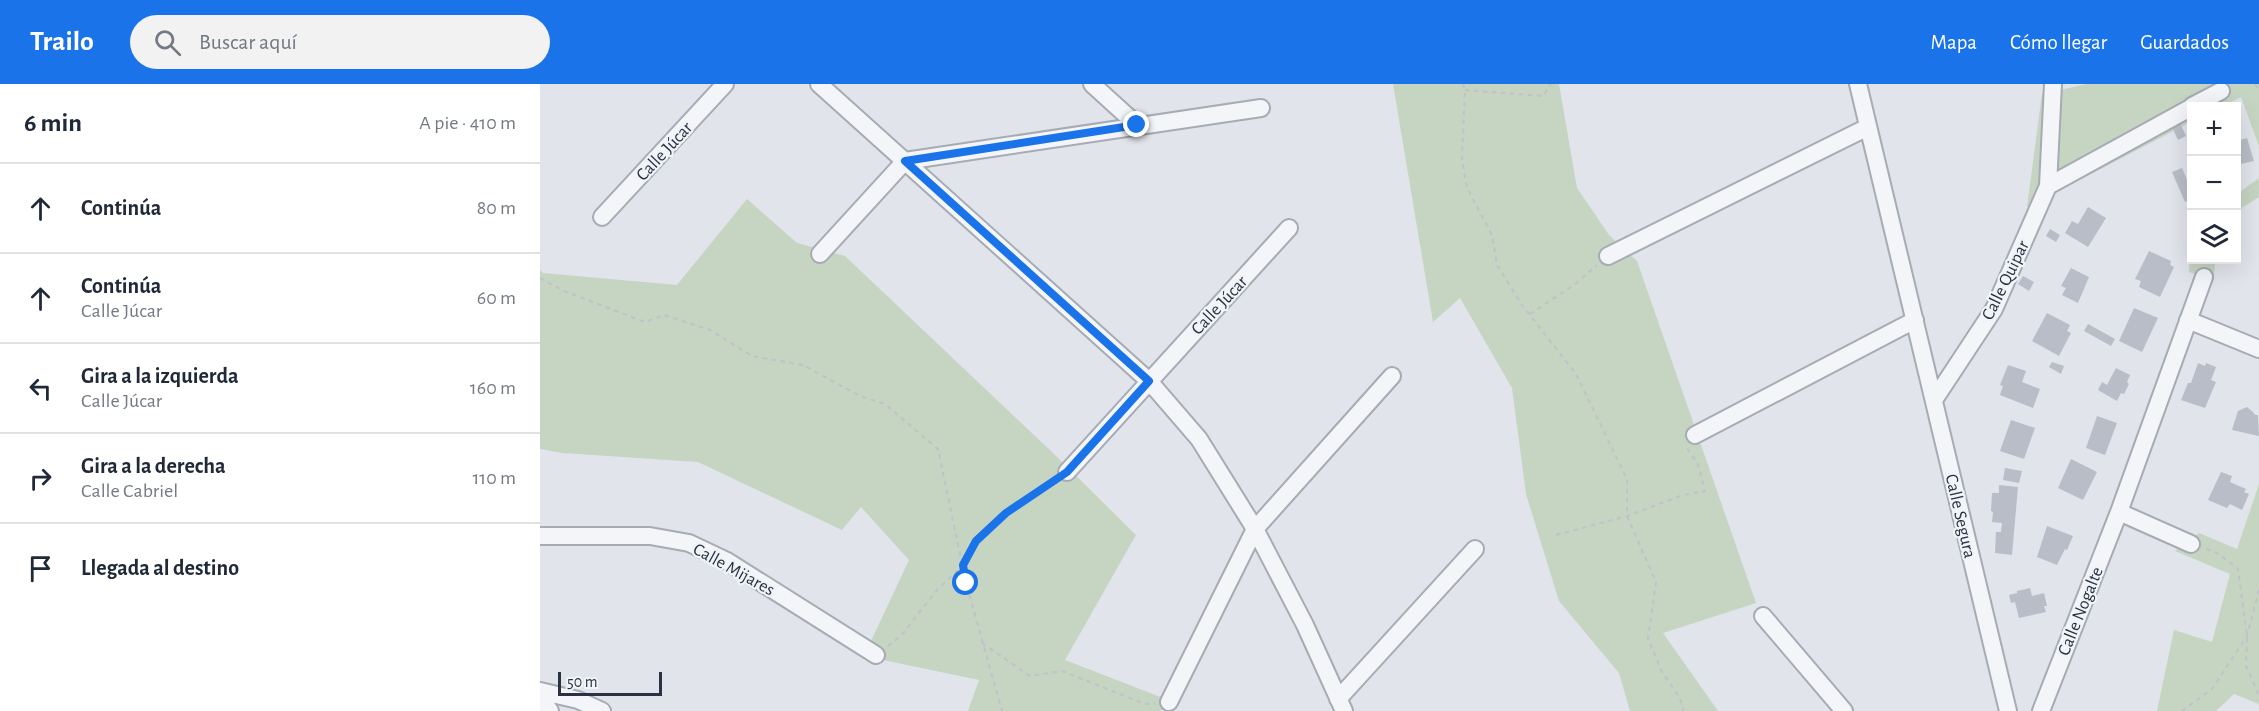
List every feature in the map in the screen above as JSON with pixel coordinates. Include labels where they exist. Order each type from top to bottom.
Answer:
[{"type":"street","name":"Calle Júcar","points":[[602,217],[725,84]]},
{"type":"street","points":[[819,84],[1149,381],[1199,439],[1254,529],[1305,625],[1341,705],[1475,549]]},
{"type":"street","points":[[1092,84],[1137,125]]},
{"type":"street","name":"Calle Segura","points":[[1858,84],[2008,711]]},
{"type":"street","name":"Calle Quipar","points":[[1934,400],[1994,309],[2048,186],[2053,84]]},
{"type":"street","points":[[2201,102],[2221,91]]},
{"type":"street","points":[[820,254],[905,161],[1261,108]]},
{"type":"street","points":[[2048,186],[2187,110]]},
{"type":"street","points":[[1608,256],[1868,127]]},
{"type":"street","name":"Calle Júcar","points":[[1067,472],[1289,228]]},
{"type":"street","name":"Calle Nogalte","points":[[2040,711],[2120,512],[2204,277]]},
{"type":"street","points":[[1691,441],[1915,320]]},
{"type":"street","points":[[2188,320],[2259,349]]},
{"type":"street","points":[[1169,702],[1254,529],[1392,376]]},
{"type":"street","points":[[2120,512],[2192,544]]},
{"type":"street","name":"Calle Mijares","points":[[540,536],[650,536],[689,543],[727,561],[876,655]]},
{"type":"street","points":[[1763,616],[1844,711]]},
{"type":"street","points":[[540,691],[578,700],[602,711]]},
{"type":"street","points":[[540,697],[550,711]]},
{"type":"path","points":[[1463,84],[1462,159],[1467,188],[1492,235],[1497,265],[1530,314],[1576,374],[1627,479],[1627,516],[1656,582],[1648,639],[1662,672],[1680,698],[1683,711]]},
{"type":"path","points":[[1464,90],[1543,96],[1551,84]]},
{"type":"path","points":[[2255,84],[2259,90]]},
{"type":"path","points":[[1530,314],[1574,285],[1608,256]]},
{"type":"path","points":[[540,278],[564,291],[645,322],[664,315],[710,330],[752,356],[803,366],[860,396],[885,404],[938,449],[982,643],[1002,711]]},
{"type":"path","points":[[1556,535],[1627,516],[1683,495],[1705,491],[1691,441]]},
{"type":"path","points":[[876,655],[901,636],[938,590],[963,565],[976,541],[1006,513],[1067,472]]},
{"type":"path","points":[[2192,544],[2217,553],[2238,569],[2247,636],[2246,666],[2259,695]]},
{"type":"path","points":[[2182,711],[2212,689],[2247,636],[2259,590]]},
{"type":"path","points":[[982,643],[1030,676],[1062,671],[1145,704],[1169,702]]},
{"type":"green space","points":[[1393,84],[1559,84],[1577,188],[1609,235],[1637,261],[1756,603],[1663,633],[1718,711],[1630,711],[1619,673],[1559,601],[1526,494],[1512,388],[1460,298],[1433,322]]},
{"type":"green space","points":[[2087,84],[2259,84],[2259,146],[2241,97],[2231,102],[2187,102],[2187,124],[2027,207],[2042,94]]},
{"type":"green space","points":[[2259,178],[2259,197],[2241,208],[2241,191]]},
{"type":"green space","points":[[747,199],[797,243],[845,256],[1136,535],[1065,660],[1176,703],[1160,711],[968,711],[979,680],[864,656],[909,560],[861,507],[842,530],[698,462],[563,453],[540,449],[540,270],[543,273],[677,285]]},
{"type":"green space","points":[[2189,264],[2215,264],[2214,280],[2189,272]]},
{"type":"green space","points":[[2259,484],[2259,704],[2234,694],[2216,711],[2157,711],[2174,630],[2212,642],[2230,574],[2175,551],[2199,533],[2237,549]]},
{"type":"building","points":[[2180,123],[2186,136],[2178,140],[2172,127]]},
{"type":"building","points":[[2247,138],[2254,161],[2241,164],[2241,140]]},
{"type":"building","points":[[2182,168],[2187,180],[2187,201],[2185,202],[2172,172]]},
{"type":"building","points":[[2088,207],[2106,218],[2088,247],[2065,233],[2072,221],[2078,224]]},
{"type":"building","points":[[2050,229],[2060,235],[2056,242],[2046,236]]},
{"type":"building","points":[[2149,251],[2171,261],[2170,265],[2174,267],[2160,297],[2139,287],[2141,281],[2135,279]]},
{"type":"building","points":[[2071,268],[2089,277],[2078,303],[2062,295],[2066,288],[2061,286]]},
{"type":"building","points":[[2023,276],[2034,282],[2029,291],[2018,284]]},
{"type":"building","points":[[2134,308],[2158,318],[2142,352],[2119,341]]},
{"type":"building","points":[[2047,313],[2070,325],[2067,331],[2071,333],[2059,356],[2032,341]]},
{"type":"building","points":[[2088,324],[2115,339],[2111,346],[2084,331]]},
{"type":"building","points":[[2052,362],[2064,366],[2061,374],[2049,367]]},
{"type":"building","points":[[2198,363],[2216,367],[2211,380],[2216,382],[2205,408],[2181,400],[2188,383],[2191,383]]},
{"type":"building","points":[[2008,365],[2026,371],[2022,382],[2040,389],[2033,408],[2000,395],[2003,386],[2000,385]]},
{"type":"building","points":[[2116,368],[2130,375],[2124,394],[2121,393],[2117,401],[2098,390],[2102,382],[2107,385]]},
{"type":"building","points":[[2247,407],[2258,415],[2259,436],[2232,430],[2238,411]]},
{"type":"building","points":[[2097,416],[2117,423],[2105,455],[2086,448]]},
{"type":"building","points":[[2011,420],[2035,428],[2024,459],[2000,451]]},
{"type":"building","points":[[2071,459],[2097,472],[2083,500],[2058,488]]},
{"type":"building","points":[[2005,468],[2022,471],[2019,483],[2003,480]]},
{"type":"building","points":[[2221,472],[2232,476],[2230,482],[2246,489],[2244,492],[2249,494],[2242,510],[2230,504],[2227,508],[2208,500]]},
{"type":"building","points":[[1999,485],[2018,487],[2012,555],[1995,553],[1996,532],[2001,532],[2002,523],[1992,522],[1992,493],[1999,493]]},
{"type":"building","points":[[2047,526],[2073,536],[2057,565],[2037,557]]},
{"type":"building","points":[[2030,588],[2032,596],[2044,593],[2046,612],[2019,618],[2015,602],[2011,603],[2009,595]]},
{"type":"route","points":[[966,583],[963,565],[976,541],[1006,513],[1067,472],[1149,381],[905,161],[1137,125]]}]
